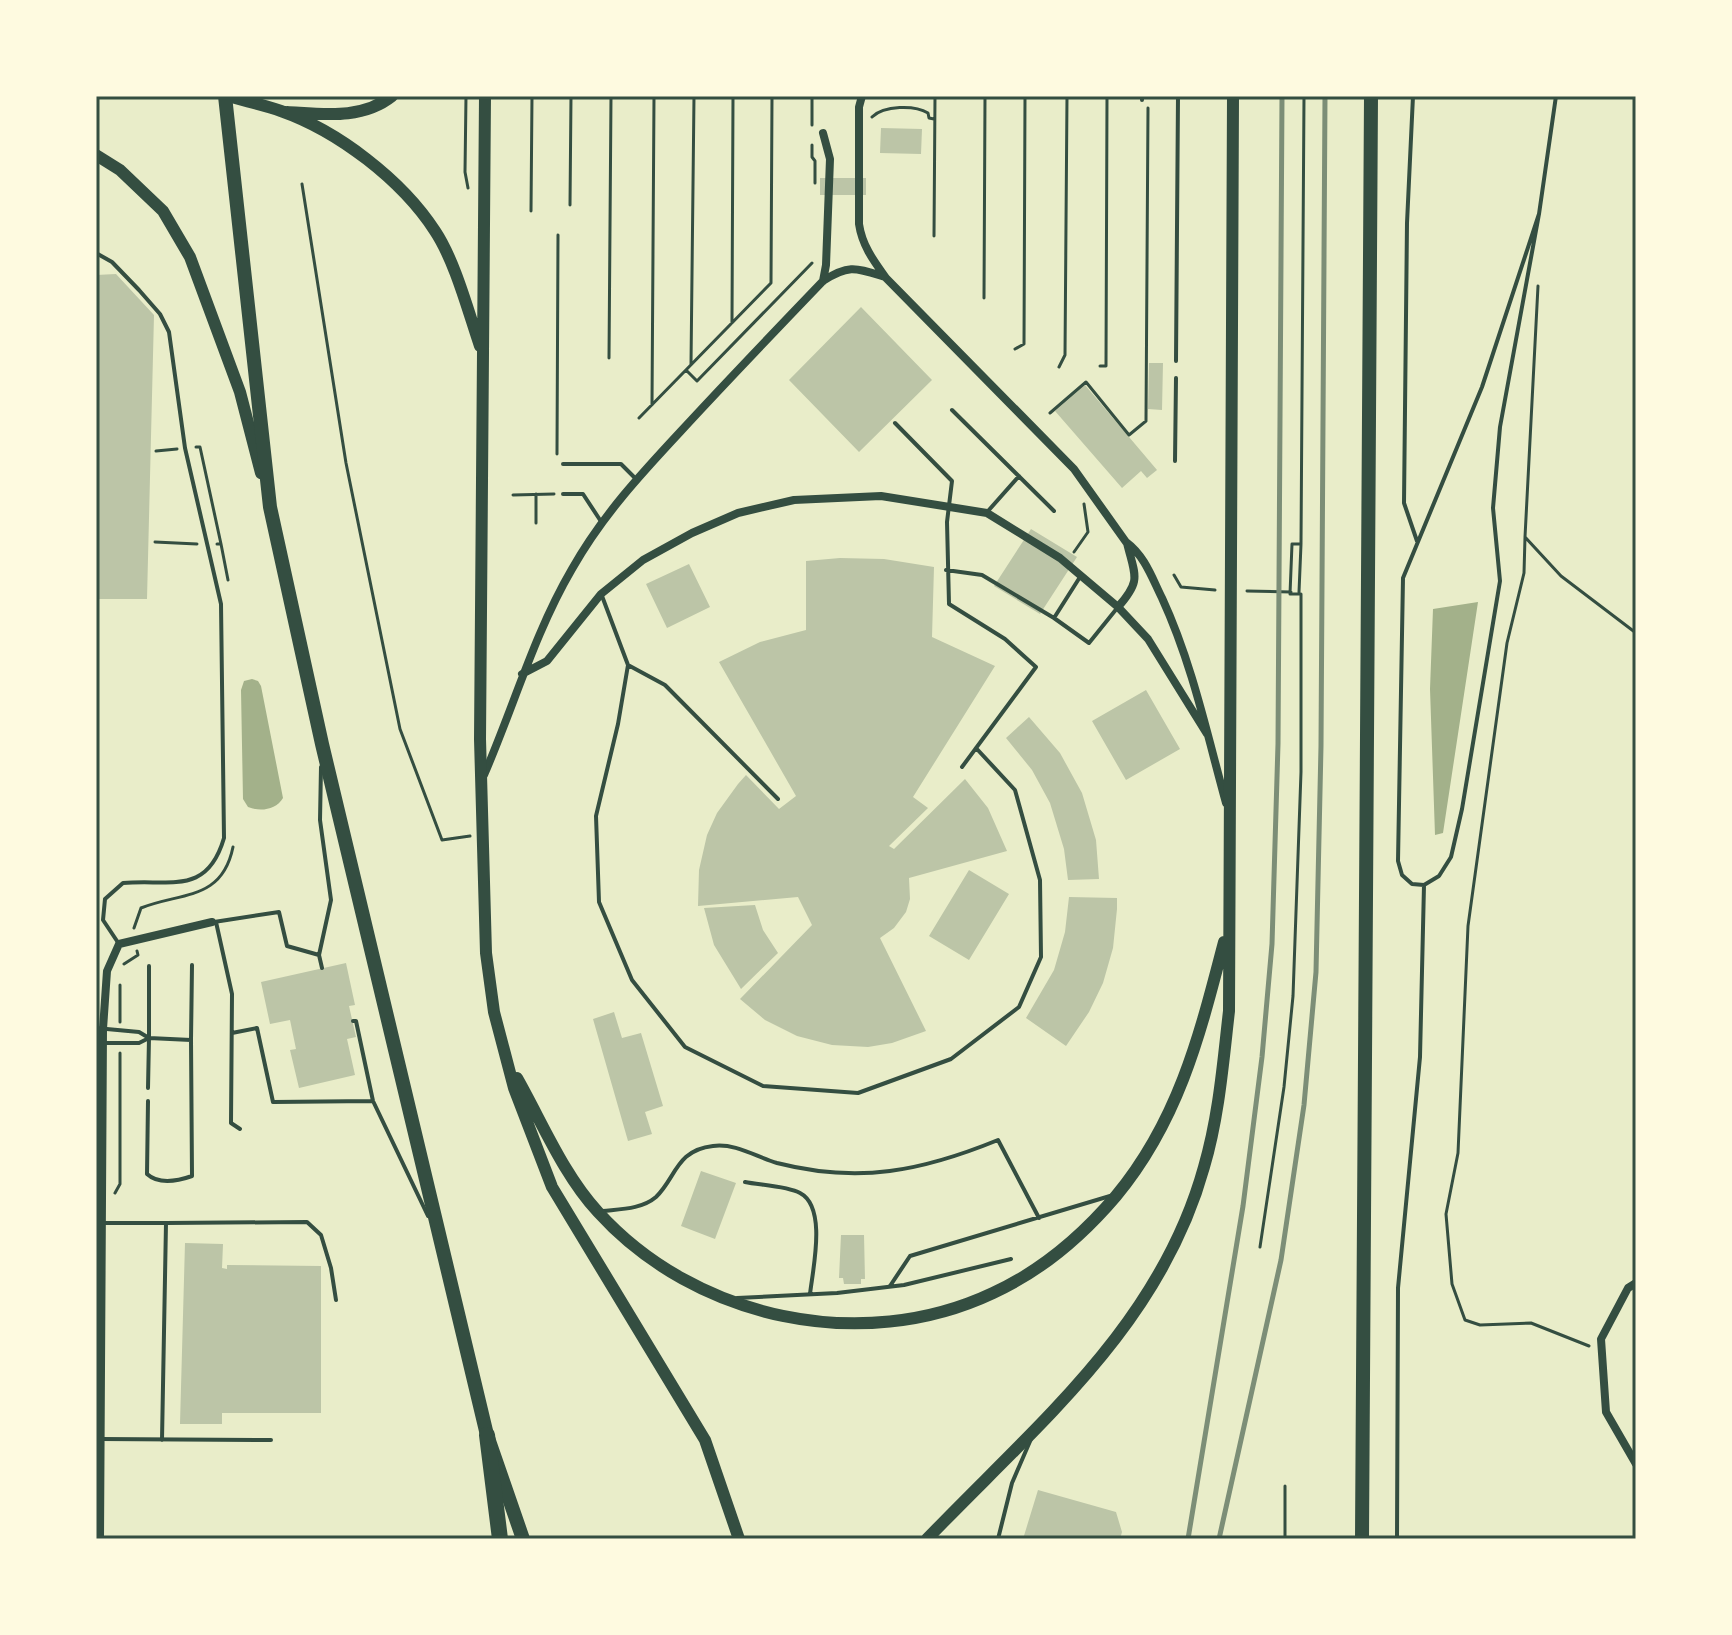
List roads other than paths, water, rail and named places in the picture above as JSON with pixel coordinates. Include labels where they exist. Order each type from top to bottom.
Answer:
[{"type":"highway","points":[[487,1435],[500,1539]]},
{"type":"main road","points":[[270,507],[226,96],[284,112],[340,114],[364,111],[392,96]]},
{"type":"main road","points":[[485,96],[481,781],[486,953],[494,1012],[514,1088],[552,1187],[705,1440],[739,1539]]},
{"type":"main road","points":[[927,1539],[981,1482],[1034,1434],[1083,1379],[1155,1284],[1204,1168],[1220,1093],[1229,1011],[1233,96]]},
{"type":"main road","points":[[1362,1539],[1371,96]]},
{"type":"main road","points":[[284,112],[363,156],[399,186],[436,232],[462,293],[483,355]]},
{"type":"main road","points":[[96,155],[120,170],[163,211],[190,257],[240,392],[270,507],[322,744],[487,1435],[523,1539]]},
{"type":"main road","points":[[505,1057],[564,1166],[598,1212],[654,1261],[687,1283],[722,1299],[778,1316],[817,1322],[885,1323],[933,1314],[993,1294],[1041,1265],[1082,1233],[1117,1194],[1150,1147],[1182,1087],[1200,1036],[1229,924]]},
{"type":"street","points":[[862,96],[859,107],[859,224],[868,252],[886,278],[1074,469],[1126,542],[1138,550],[1174,622],[1191,670],[1230,815]]},
{"type":"street","points":[[823,133],[830,159],[823,281]]},
{"type":"street","points":[[481,781],[543,623],[572,567],[615,503],[823,281],[848,268],[886,278]]},
{"type":"street","points":[[522,674],[547,661],[601,594],[643,560],[692,533],[738,513],[794,500],[881,496],[987,513],[1081,575],[1118,607],[1148,639],[1207,734]]},
{"type":"street","points":[[1118,607],[1133,591],[1135,577],[1126,542]]},
{"type":"street","points":[[100,1539],[103,1201],[99,1116],[103,1043],[99,1029],[107,971],[119,944],[214,922]]},
{"type":"street","points":[[1636,1283],[1628,1288],[1601,1339],[1606,1412],[1636,1464]]},
{"type":"lane","points":[[1176,361],[1178,96]]},
{"type":"lane","points":[[1413,96],[1407,223],[1404,503],[1417,544]]},
{"type":"lane","points":[[1539,214],[1482,387],[1403,578],[1398,861],[1402,875],[1412,884],[1424,885],[1439,876],[1451,857],[1462,809],[1500,581],[1493,508],[1500,427],[1539,214],[1556,96]]},
{"type":"lane","points":[[96,253],[112,262],[139,290],[160,314],[169,332],[185,448],[221,604],[224,838],[218,860],[201,876],[183,883],[123,883],[105,899],[103,920],[119,944]]},
{"type":"lane","points":[[1175,461],[1176,378]]},
{"type":"lane","points":[[952,410],[1054,511]]},
{"type":"lane","points":[[895,423],[952,481],[946,570],[949,604],[1005,639],[1036,667],[962,767]]},
{"type":"lane","points":[[560,464],[621,464],[636,479]]},
{"type":"lane","points":[[987,513],[1019,476]]},
{"type":"lane","points":[[563,494],[583,494],[602,523]]},
{"type":"lane","points":[[946,570],[982,575],[1089,643],[1118,607]]},
{"type":"lane","points":[[1054,618],[1081,575]]},
{"type":"lane","points":[[601,594],[628,665],[618,724],[596,816],[599,902],[632,980],[685,1047],[763,1086],[858,1093],[951,1059],[1019,1007],[1041,957],[1040,880],[1015,790],[976,748]]},
{"type":"lane","points":[[628,665],[665,685],[778,799]]},
{"type":"lane","points":[[322,744],[320,820],[331,900],[319,955],[322,968]]},
{"type":"lane","points":[[1397,1539],[1398,1288],[1420,1057],[1424,885]]},
{"type":"lane","points":[[240,1129],[231,1123],[232,994],[214,922],[279,912],[287,946],[319,955]]},
{"type":"lane","points":[[148,1101],[147,1174],[154,1180],[179,1180],[192,1176],[192,965]]},
{"type":"lane","points":[[148,1088],[149,966]]},
{"type":"lane","points":[[96,968],[107,971]]},
{"type":"lane","points":[[353,1021],[356,1021],[373,1101],[440,1239]]},
{"type":"lane","points":[[232,1033],[257,1028],[273,1102],[373,1101]]},
{"type":"lane","points":[[99,1029],[139,1032],[149,1038],[191,1040]]},
{"type":"lane","points":[[103,1043],[139,1043],[149,1038]]},
{"type":"lane","points":[[598,1212],[642,1206],[656,1196],[673,1170],[688,1155],[712,1146],[738,1148],[791,1165],[870,1174],[912,1169],[954,1158],[998,1140],[1039,1218]]},
{"type":"lane","points":[[745,1182],[801,1193],[811,1204],[817,1218],[810,1294]]},
{"type":"lane","points":[[890,1286],[910,1256],[1117,1194]]},
{"type":"lane","points":[[103,1223],[307,1222],[321,1235],[336,1300]]},
{"type":"lane","points":[[162,1440],[166,1223]]},
{"type":"lane","points":[[722,1299],[890,1286],[961,1273],[1011,1259]]},
{"type":"lane","points":[[998,1539],[1012,1483],[1034,1434]]},
{"type":"lane","points":[[101,1439],[271,1440]]},
{"type":"railway","points":[[1188,1539],[1243,1206],[1262,1057],[1272,944],[1278,744],[1282,96]]},
{"type":"railway","points":[[1219,1539],[1281,1260],[1304,1105],[1316,972],[1321,746],[1325,96]]}]
